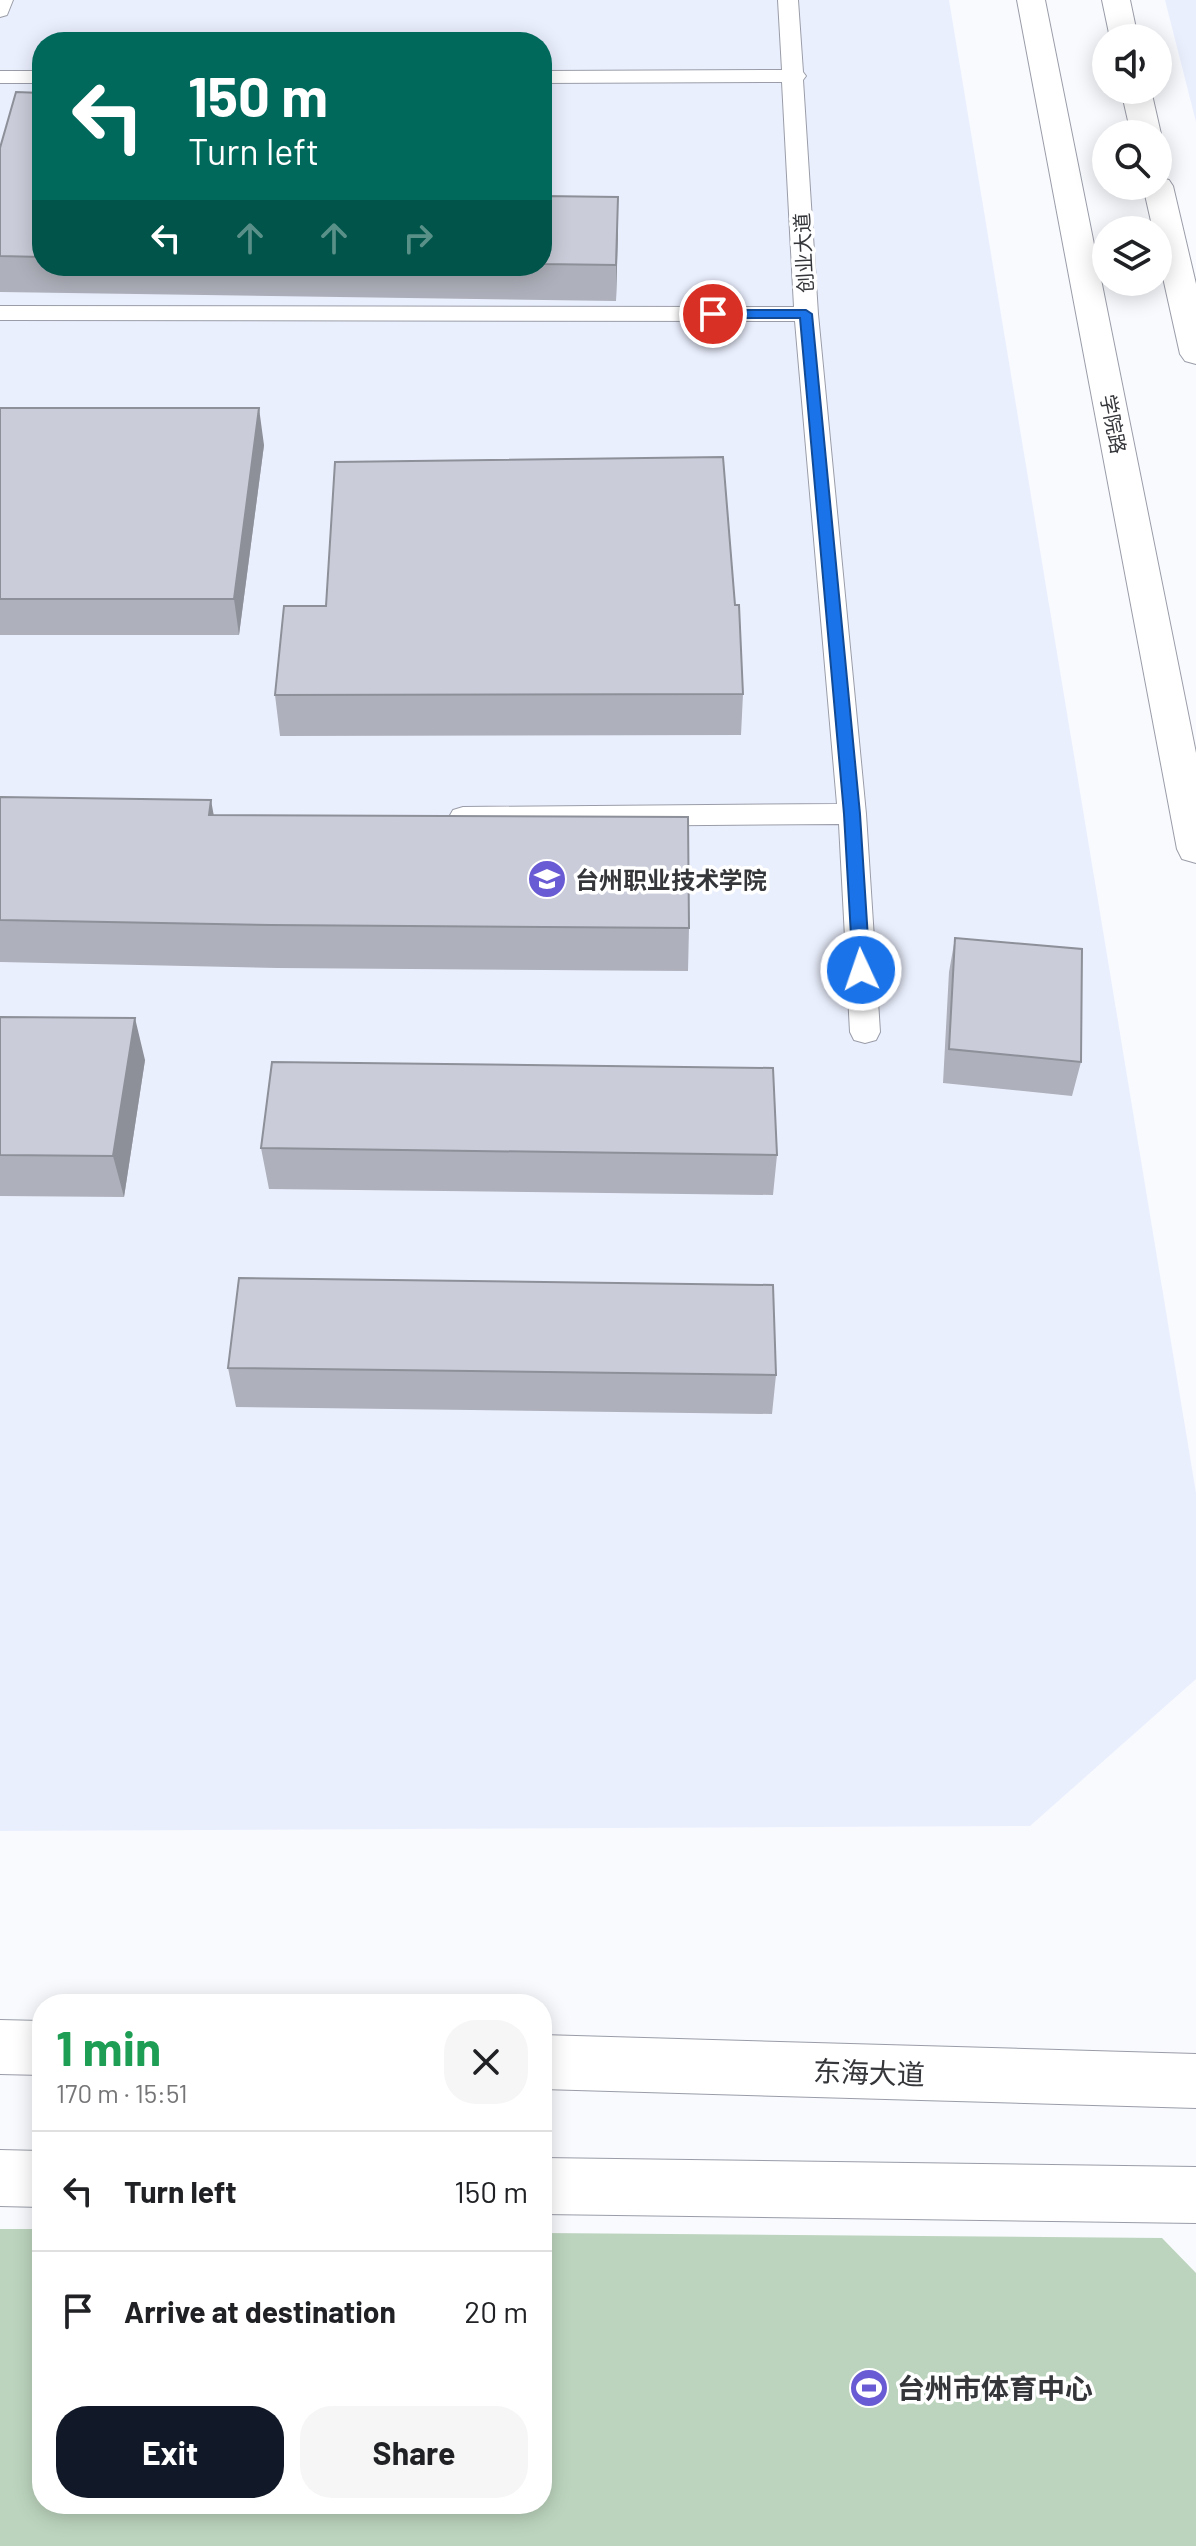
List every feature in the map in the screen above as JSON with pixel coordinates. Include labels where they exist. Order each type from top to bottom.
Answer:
[{"type":"main road","name":"学院路","points":[[1031,0],[1196,849]]},
{"type":"main road","points":[[1116,0],[1121,24]]},
{"type":"main road","points":[[1161,200],[1196,354]]},
{"type":"main road","points":[[0,2047],[32,2048]]},
{"type":"main road","name":"东海大道","points":[[552,2062],[1196,2081]]},
{"type":"main road","points":[[0,2178],[32,2179]]},
{"type":"main road","points":[[552,2186],[1196,2195]]},
{"type":"lane","points":[[0,11],[3,0]]},
{"type":"lane","name":"创业大道","points":[[788,0],[795,76],[806,314],[852,814],[865,1032]]},
{"type":"lane","points":[[552,77],[795,76]]},
{"type":"lane","points":[[0,77],[32,77]]},
{"type":"lane","points":[[0,313],[806,314]]},
{"type":"lane","points":[[442,817],[852,814]]},
{"type":"shaded area","name":"台州职业技术学院","points":[[0,0],[949,0],[1196,1493],[1196,1679],[1030,1826],[0,1831]]},
{"type":"shaded area","points":[[1165,0],[1196,0],[1196,122],[1172,24]]},
{"type":"green space","name":"台州市体育中心","points":[[0,2229],[32,2229],[32,2514],[552,2514],[552,2233],[1162,2238],[1196,2273],[1196,2546],[0,2546]]},
{"type":"building","points":[[16,92],[32,93],[32,257],[0,256],[0,148]]},
{"type":"building","points":[[552,196],[618,197],[616,265],[552,264]]},
{"type":"building","points":[[0,408],[259,408],[234,599],[0,599]]},
{"type":"building","points":[[723,457],[735,605],[739,605],[743,694],[275,695],[284,606],[326,606],[335,462]]},
{"type":"building","points":[[0,797],[211,800],[209,815],[688,817],[689,928],[0,920]]},
{"type":"building","points":[[955,938],[1082,949],[1081,1062],[949,1049]]},
{"type":"building","points":[[0,1017],[135,1018],[113,1156],[0,1155]]},
{"type":"building","points":[[272,1062],[773,1068],[777,1155],[261,1148]]},
{"type":"building","points":[[239,1278],[773,1285],[776,1375],[228,1368]]},
{"type":"place","name":"台州职业技术学院","points":[[547,879]]},
{"type":"place","name":"台州市体育中心","points":[[869,2388]]},
{"type":"route","points":[[713,314],[806,314],[852,814],[861,970]]}]
